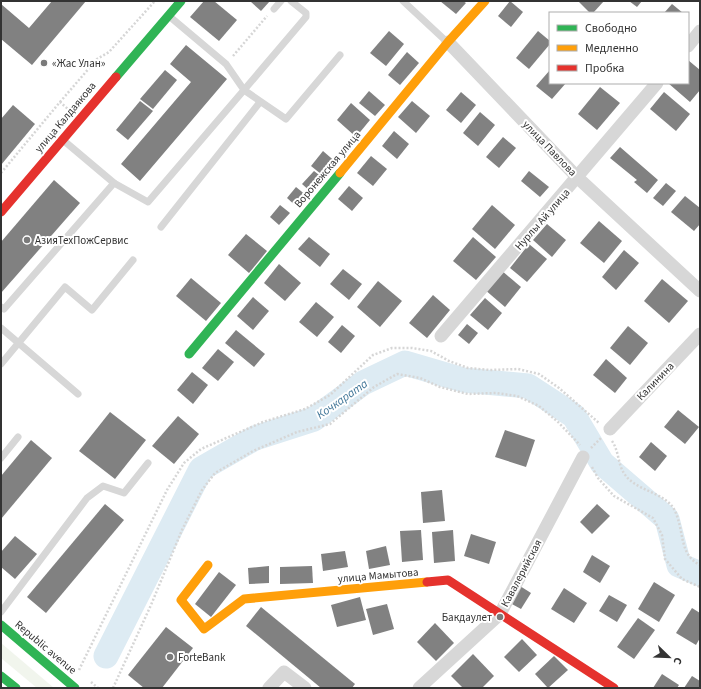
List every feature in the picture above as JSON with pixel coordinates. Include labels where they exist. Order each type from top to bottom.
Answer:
[{"type":"street","name":"улица Калдаякова","points":[[1,212],[180,1]]},
{"type":"street","name":"Воронежская улица","points":[[189,354],[448,42],[485,1]]},
{"type":"street","points":[[689,45],[700,31]]},
{"type":"street","name":"улица Павлова","points":[[448,42],[578,178],[700,291]]},
{"type":"street","name":"Нурлы Ай улица","points":[[441,336],[578,178],[656,84]]},
{"type":"street","name":"Калинина","points":[[607,431],[700,334]]},
{"type":"street","name":"Кавалерийская","points":[[419,688],[500,614],[585,456]]},
{"type":"street","name":"улица Мамытова","points":[[208,565],[181,600],[204,629],[244,599],[448,580],[614,688]]},
{"type":"street","name":"Republic avenue","points":[[1,625],[75,688]]},
{"type":"street","points":[[269,688],[284,672],[305,688]]},
{"type":"street","points":[[2,679],[16,688]]},
{"type":"lane","points":[[274,9],[281,1]]},
{"type":"lane","points":[[62,139],[114,183],[148,202],[306,17],[306,13],[291,1]]},
{"type":"lane","name":"улица Павлова","points":[[403,1],[448,42]]},
{"type":"lane","points":[[168,16],[226,64],[244,90],[286,119],[340,55]]},
{"type":"lane","points":[[161,227],[260,102]]},
{"type":"lane","points":[[2,309],[114,183]]},
{"type":"lane","points":[[1,364],[65,287],[92,310],[133,260]]},
{"type":"lane","points":[[1,328],[78,394]]},
{"type":"lane","points":[[1,458],[18,437]]},
{"type":"lane","points":[[1,612],[88,498],[103,486],[124,493],[148,463]]},
{"type":"path","points":[[60,102],[97,59],[109,52],[155,1]]},
{"type":"path","points":[[226,64],[274,9]]},
{"type":"path","points":[[78,672],[161,503],[184,463],[201,449],[263,422],[305,408],[330,395],[373,355],[392,348],[412,348],[431,351],[449,361],[468,368],[490,370],[518,369],[540,374],[559,388],[607,431],[614,444],[622,472],[631,482],[662,498],[673,508],[682,528],[684,547],[690,560],[700,565]]},
{"type":"path","points":[[113,688],[151,605],[182,530],[202,490],[215,473],[253,451],[297,432],[330,424],[374,387],[397,374],[420,378],[440,387],[468,394],[496,393],[517,396],[539,406],[577,440],[598,478],[614,496],[653,518],[662,535],[665,559],[682,579],[700,587]]},
{"type":"path","points":[[585,456],[607,431]]},
{"type":"shaded area","points":[[1,643],[54,688],[37,688],[1,658]]},
{"type":"building","points":[[52,1],[86,1],[32,65],[1,39],[1,4],[29,28]]},
{"type":"building","points":[[204,1],[214,1],[237,20],[219,41],[190,17]]},
{"type":"building","points":[[250,1],[270,1],[261,11]]},
{"type":"building","points":[[440,1],[463,1],[466,3],[456,14]]},
{"type":"building","points":[[510,1],[523,12],[511,27],[498,16]]},
{"type":"building","points":[[578,1],[604,1],[594,12],[589,12]]},
{"type":"building","points":[[629,1],[642,1],[637,7]]},
{"type":"building","points":[[672,4],[682,12],[665,12]]},
{"type":"building","points":[[389,31],[404,44],[386,66],[370,53]]},
{"type":"building","points":[[538,31],[549,40],[549,45],[529,69],[516,58]]},
{"type":"building","points":[[186,45],[227,79],[140,181],[121,164],[191,82],[170,64]]},
{"type":"building","points":[[407,52],[419,63],[400,85],[388,75]]},
{"type":"building","points":[[689,61],[700,70],[700,90],[690,102],[669,84],[689,84]]},
{"type":"building","points":[[165,70],[177,80],[153,109],[140,99]]},
{"type":"building","points":[[549,71],[549,84],[565,84],[552,99],[536,86]]},
{"type":"building","points":[[600,87],[620,103],[597,130],[578,114]]},
{"type":"building","points":[[369,91],[385,105],[375,116],[359,103]]},
{"type":"building","points":[[461,92],[476,105],[461,123],[446,110]]},
{"type":"building","points":[[664,92],[690,114],[676,131],[650,109]]},
{"type":"building","points":[[140,101],[153,111],[128,140],[116,130]]},
{"type":"building","points":[[412,101],[430,116],[416,133],[398,117]]},
{"type":"building","points":[[351,103],[370,120],[356,137],[337,120]]},
{"type":"building","points":[[13,105],[35,124],[1,165],[1,119]]},
{"type":"building","points":[[480,112],[495,125],[478,146],[463,133]]},
{"type":"building","points":[[394,131],[409,144],[397,159],[382,146]]},
{"type":"building","points":[[503,137],[516,148],[499,168],[486,157]]},
{"type":"building","points":[[620,147],[658,180],[647,193],[634,182],[637,180],[610,158]]},
{"type":"building","points":[[323,151],[338,164],[326,178],[311,166]]},
{"type":"building","points":[[371,156],[387,169],[373,186],[357,173]]},
{"type":"building","points":[[314,171],[323,178],[311,192],[302,184]]},
{"type":"building","points":[[529,171],[549,187],[540,197],[521,181]]},
{"type":"building","points":[[54,180],[80,203],[1,293],[1,242]]},
{"type":"building","points":[[666,183],[676,191],[663,206],[653,198]]},
{"type":"building","points":[[349,186],[363,198],[352,211],[338,199]]},
{"type":"building","points":[[296,187],[307,196],[297,207],[287,198]]},
{"type":"building","points":[[685,196],[700,208],[700,224],[694,231],[671,212]]},
{"type":"building","points":[[280,205],[290,213],[279,225],[270,217]]},
{"type":"building","points":[[492,205],[515,225],[495,249],[472,229]]},
{"type":"building","points":[[599,221],[622,241],[604,263],[580,243]]},
{"type":"building","points":[[547,224],[566,240],[552,257],[533,240]]},
{"type":"building","points":[[246,234],[267,251],[249,273],[228,255]]},
{"type":"building","points":[[309,237],[330,254],[320,267],[298,249]]},
{"type":"building","points":[[473,237],[496,257],[476,280],[453,261]]},
{"type":"building","points":[[529,244],[547,259],[527,282],[510,268]]},
{"type":"building","points":[[624,250],[639,263],[616,290],[602,277]]},
{"type":"building","points":[[279,264],[301,283],[285,301],[264,283]]},
{"type":"building","points":[[343,269],[362,284],[349,300],[330,284]]},
{"type":"building","points":[[501,270],[521,287],[505,307],[484,289]]},
{"type":"building","points":[[191,278],[221,303],[206,321],[176,296]]},
{"type":"building","points":[[662,279],[688,301],[669,323],[644,301]]},
{"type":"building","points":[[378,281],[402,301],[380,327],[357,307]]},
{"type":"building","points":[[433,295],[450,310],[427,338],[409,323]]},
{"type":"building","points":[[253,297],[269,311],[253,330],[237,316]]},
{"type":"building","points":[[485,298],[502,313],[488,330],[470,315]]},
{"type":"building","points":[[316,302],[334,317],[317,337],[299,322]]},
{"type":"building","points":[[467,324],[478,333],[469,344],[458,335]]},
{"type":"building","points":[[342,325],[355,336],[341,353],[328,342]]},
{"type":"building","points":[[628,326],[648,343],[630,365],[610,348]]},
{"type":"building","points":[[236,330],[265,354],[254,367],[225,343]]},
{"type":"building","points":[[218,349],[234,362],[218,381],[202,368]]},
{"type":"building","points":[[606,359],[627,378],[615,393],[593,375]]},
{"type":"building","points":[[192,372],[208,385],[193,404],[177,390]]},
{"type":"building","points":[[678,410],[699,427],[685,444],[664,427]]},
{"type":"building","points":[[110,412],[146,440],[115,479],[79,451]]},
{"type":"building","points":[[178,416],[199,434],[174,464],[152,446]]},
{"type":"building","points":[[505,430],[535,440],[526,467],[495,457]]},
{"type":"building","points":[[31,440],[52,458],[1,519],[1,476]]},
{"type":"building","points":[[651,442],[667,456],[655,471],[639,457]]},
{"type":"building","points":[[442,490],[445,521],[423,523],[421,492]]},
{"type":"building","points":[[105,504],[124,520],[46,613],[27,597]]},
{"type":"building","points":[[597,504],[610,516],[592,534],[580,522]]},
{"type":"building","points":[[421,530],[423,560],[402,562],[400,531]]},
{"type":"building","points":[[453,530],[455,561],[434,563],[432,532]]},
{"type":"building","points":[[471,534],[496,542],[489,564],[464,556]]},
{"type":"building","points":[[15,536],[37,554],[15,579],[1,567],[1,552]]},
{"type":"building","points":[[386,546],[390,565],[369,569],[366,551]]},
{"type":"building","points":[[345,551],[348,567],[323,571],[321,554]]},
{"type":"building","points":[[592,555],[610,566],[600,583],[583,572]]},
{"type":"building","points":[[269,566],[269,583],[249,584],[248,568]]},
{"type":"building","points":[[312,566],[313,583],[280,584],[280,567]]},
{"type":"building","points":[[219,572],[236,585],[211,617],[195,604]]},
{"type":"building","points":[[654,582],[675,595],[659,622],[638,609]]},
{"type":"building","points":[[520,586],[531,593],[521,609],[510,603]]},
{"type":"building","points":[[564,588],[587,603],[574,623],[551,609]]},
{"type":"building","points":[[609,595],[627,605],[617,622],[599,611]]},
{"type":"building","points":[[360,597],[366,620],[337,627],[331,605]]},
{"type":"building","points":[[387,604],[394,629],[373,635],[366,609]]},
{"type":"building","points":[[261,607],[355,684],[352,688],[321,688],[246,626]]},
{"type":"building","points":[[692,608],[700,613],[700,638],[696,645],[676,633]]},
{"type":"building","points":[[638,618],[655,630],[634,659],[617,647]]},
{"type":"building","points":[[435,623],[454,643],[436,661],[417,642]]},
{"type":"building","points":[[166,627],[193,648],[162,688],[144,688],[128,675]]},
{"type":"building","points":[[522,639],[537,655],[519,672],[504,657]]},
{"type":"building","points":[[473,654],[494,676],[482,688],[463,688],[451,676]]},
{"type":"building","points":[[554,656],[568,670],[548,688],[535,674]]},
{"type":"building","points":[[662,674],[679,685],[677,688],[653,688]]},
{"type":"building","points":[[692,676],[700,681],[700,688],[684,688]]},
{"type":"waterway","name":"Кочкарата","points":[[106,656],[201,469],[255,438],[314,419],[363,383],[405,363],[463,380],[528,386],[574,416],[602,463],[667,519],[679,565],[700,574]]},
{"type":"traffic: fast","points":[[116,77],[181,1]]},
{"type":"traffic: fast","points":[[189,354],[340,173]]},
{"type":"traffic: fast","points":[[1,625],[75,688]]},
{"type":"traffic: fast","points":[[1,676],[16,688]]},
{"type":"traffic: slow","points":[[340,173],[448,42],[485,1]]},
{"type":"traffic: slow","points":[[208,565],[181,600],[204,629],[244,599],[427,582]]},
{"type":"traffic: jam","points":[[1,212],[116,77]]},
{"type":"traffic: jam","points":[[427,582],[448,580],[614,688]]},
{"type":"place","name":"«Жас Улан»","points":[[44,63]]},
{"type":"place","name":"АзияТехПожСервис","points":[[27,240]]},
{"type":"place","name":"Бакдаулет","points":[[500,617]]},
{"type":"place","name":"ForteBank","points":[[170,657]]}]
